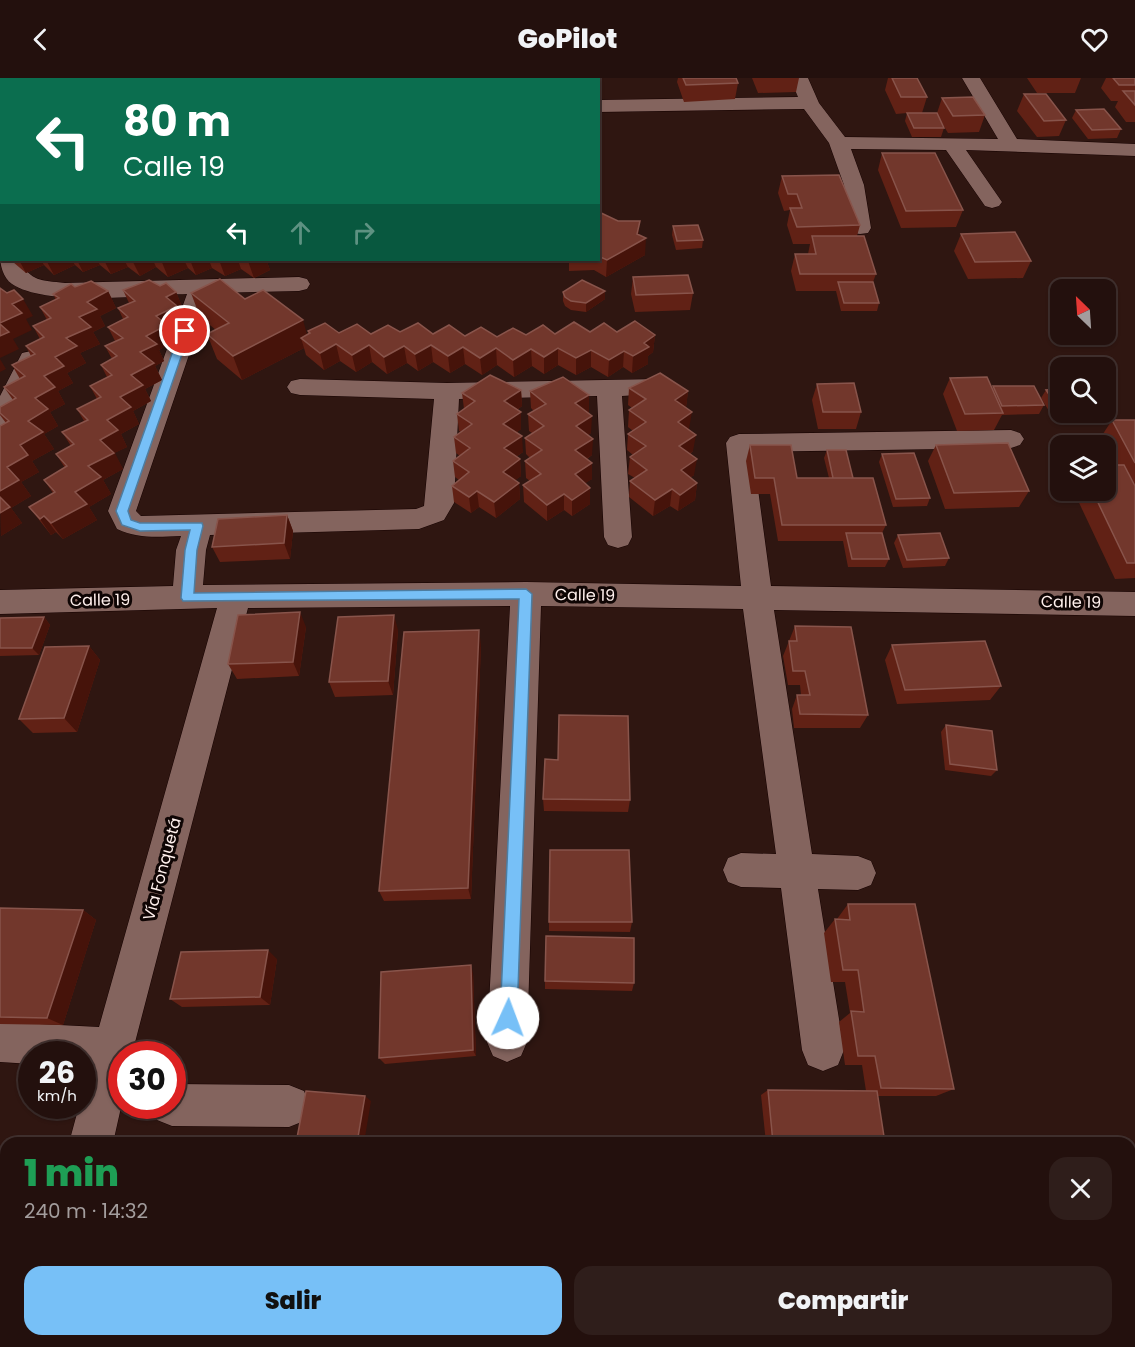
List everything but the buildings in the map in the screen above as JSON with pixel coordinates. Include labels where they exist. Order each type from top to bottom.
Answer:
[{"type":"street","points":[[800,78],[810,104],[839,143],[854,185],[860,228]]},
{"type":"street","points":[[971,78],[1011,145]]},
{"type":"street","points":[[600,106],[788,102],[810,104]]},
{"type":"street","points":[[839,143],[1011,145],[1135,150]]},
{"type":"street","points":[[952,144],[992,202]]},
{"type":"street","points":[[9,261],[18,278],[60,300],[201,286],[299,284]]},
{"type":"street","points":[[201,286],[122,511],[127,522],[140,527],[198,526],[419,519],[435,513],[440,503],[447,391]]},
{"type":"street","points":[[0,421],[40,340]]},
{"type":"street","points":[[300,387],[447,391],[659,387]]},
{"type":"street","points":[[609,388],[618,537]]},
{"type":"street","points":[[823,1050],[757,597],[739,444],[1011,439]]},
{"type":"street","points":[[1116,480],[1135,518]]},
{"type":"street","points":[[187,598],[191,550],[198,526]]},
{"type":"street","points":[[507,1042],[526,594]]},
{"type":"street","name":"Calle 19","points":[[0,602],[236,596],[526,594],[1135,603]]},
{"type":"street","name":"Vía Fonquetá","points":[[115,1041],[236,596]]},
{"type":"street","points":[[741,870],[858,873]]},
{"type":"street","points":[[0,1042],[108,1048]]},
{"type":"street","name":"Vía Fonquetá","points":[[104,1118],[108,1087]]},
{"type":"street","points":[[186,1105],[289,1106]]},
{"type":"route","points":[[185,331],[122,511],[127,522],[140,527],[198,526],[191,550],[187,598],[526,594],[508,1018]]}]
